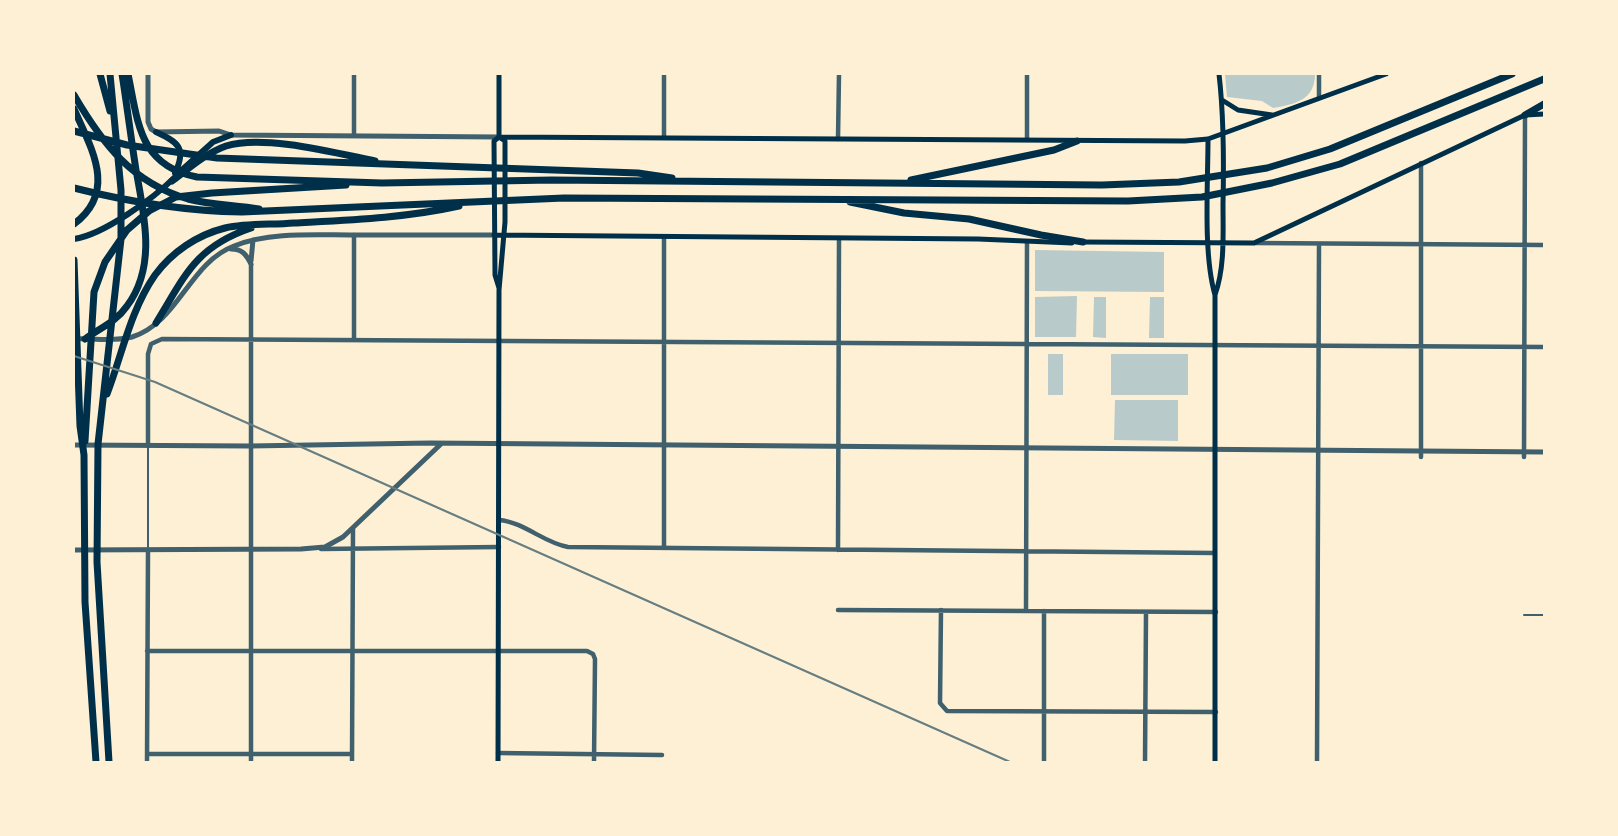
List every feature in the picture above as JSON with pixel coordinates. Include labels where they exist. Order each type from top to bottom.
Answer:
[{"type":"highway","points":[[100,74],[115,128]]},
{"type":"highway","points":[[109,762],[97,562],[97,470],[121,247],[122,210],[110,74]]},
{"type":"highway","points":[[85,339],[120,316],[130,304],[139,286],[145,262],[146,234],[122,74]]},
{"type":"highway","points":[[128,74],[140,130],[153,155],[183,174],[217,178],[383,183]]},
{"type":"highway","points":[[96,762],[85,602],[84,456],[94,292],[104,262],[127,230],[164,202],[176,197],[212,192],[472,181],[1179,182],[1239,173],[1330,149],[1512,74]]},
{"type":"highway","points":[[74,188],[118,199],[185,209],[281,212],[424,203],[600,197],[1128,201],[1190,198],[1239,191],[1340,163],[1545,79]]},
{"type":"highway","points":[[74,95],[89,121],[122,162],[150,183],[190,199],[281,212]]},
{"type":"highway","points":[[1525,115],[1545,104]]},
{"type":"highway","points":[[74,109],[97,167],[98,185],[92,204],[74,224]]},
{"type":"highway","points":[[74,131],[166,152],[235,160],[638,173],[700,181]]},
{"type":"highway","points":[[897,183],[1054,150],[1077,141]]},
{"type":"highway","points":[[172,181],[215,151],[245,142],[328,151],[400,166]]},
{"type":"highway","points":[[836,199],[904,213],[969,219],[1041,236],[1083,242]]},
{"type":"highway","points":[[102,408],[130,327],[147,289],[162,267],[178,251],[204,235],[224,228],[426,213],[472,203]]},
{"type":"highway","points":[[156,323],[198,258],[217,243],[260,225]]},
{"type":"highway","points":[[74,260],[79,426],[84,456]]},
{"type":"main road","points":[[499,74],[499,137]]},
{"type":"main road","points":[[1215,295],[1220,282],[1223,243],[1224,134],[1219,74]]},
{"type":"main road","points":[[499,290],[495,275],[494,141],[499,137],[1162,143],[1208,139],[1386,74]]},
{"type":"main road","points":[[1222,100],[1238,110],[1273,115]]},
{"type":"main road","points":[[494,235],[1254,243],[1525,115],[1545,114]]},
{"type":"main road","points":[[156,132],[172,139],[180,149],[181,160],[172,181]]},
{"type":"main road","points":[[74,239],[96,233],[108,226],[172,181],[203,149],[231,135]]},
{"type":"main road","points":[[498,762],[499,290],[504,235],[505,141],[499,137]]},
{"type":"main road","points":[[1208,139],[1209,243],[1211,281],[1215,295],[1215,762]]},
{"type":"street","points":[[148,74],[148,122],[156,132],[499,137]]},
{"type":"street","points":[[354,74],[354,135]]},
{"type":"street","points":[[664,74],[664,137]]},
{"type":"street","points":[[838,139],[839,74]]},
{"type":"street","points":[[1027,74],[1027,141]]},
{"type":"street","points":[[1318,74],[1319,98]]},
{"type":"street","points":[[1524,454],[1525,115]]},
{"type":"street","points":[[1421,163],[1421,454]]},
{"type":"street","points":[[354,235],[354,340]]},
{"type":"street","points":[[74,339],[124,339],[141,333],[171,310],[202,268],[226,249],[253,240],[354,235],[494,235]]},
{"type":"street","points":[[664,237],[664,548]]},
{"type":"street","points":[[838,550],[839,238]]},
{"type":"street","points":[[251,762],[250,446],[253,240]]},
{"type":"street","points":[[1026,611],[1027,242]]},
{"type":"street","points":[[1254,243],[1545,245]]},
{"type":"street","points":[[1317,762],[1318,244]]},
{"type":"street","points":[[226,249],[241,250],[251,264]]},
{"type":"street","points":[[148,446],[148,354],[151,344],[162,339],[1545,347]]},
{"type":"street","points":[[308,549],[330,545],[352,528],[441,444]]},
{"type":"street","points":[[74,445],[663,445],[1318,450],[1421,454],[1545,452]]},
{"type":"street","points":[[499,520],[509,521],[558,545],[568,547],[1215,553]]},
{"type":"street","points":[[352,528],[352,762]]},
{"type":"street","points":[[74,550],[499,547]]},
{"type":"street","points":[[147,762],[148,550]]},
{"type":"street","points":[[838,610],[1216,612]]},
{"type":"street","points":[[941,610],[940,704],[947,711],[1216,712]]},
{"type":"street","points":[[1044,611],[1044,762]]},
{"type":"street","points":[[1145,762],[1146,612]]},
{"type":"street","points":[[147,651],[587,651],[593,654],[595,659],[594,762]]},
{"type":"street","points":[[498,753],[662,755]]},
{"type":"street","points":[[147,754],[352,754]]},
{"type":"lane","points":[[148,446],[148,550]]},
{"type":"lane","points":[[1524,615],[1545,615]]},
{"type":"shaded area","points":[[1225,74],[1315,74],[1308,95],[1290,105],[1273,108],[1262,101],[1227,97]]},
{"type":"shaded area","points":[[1035,250],[1164,252],[1164,292],[1035,291]]},
{"type":"shaded area","points":[[1077,296],[1076,337],[1035,337],[1035,297]]},
{"type":"shaded area","points":[[1094,297],[1106,297],[1106,338],[1093,337]]},
{"type":"shaded area","points":[[1150,297],[1164,297],[1164,338],[1149,338]]},
{"type":"shaded area","points":[[1048,354],[1063,354],[1063,395],[1048,395]]},
{"type":"shaded area","points":[[1111,354],[1188,354],[1188,395],[1111,395]]},
{"type":"shaded area","points":[[1115,400],[1178,400],[1178,441],[1114,440]]},
{"type":"railway","points":[[74,356],[155,382],[1010,762]]}]
